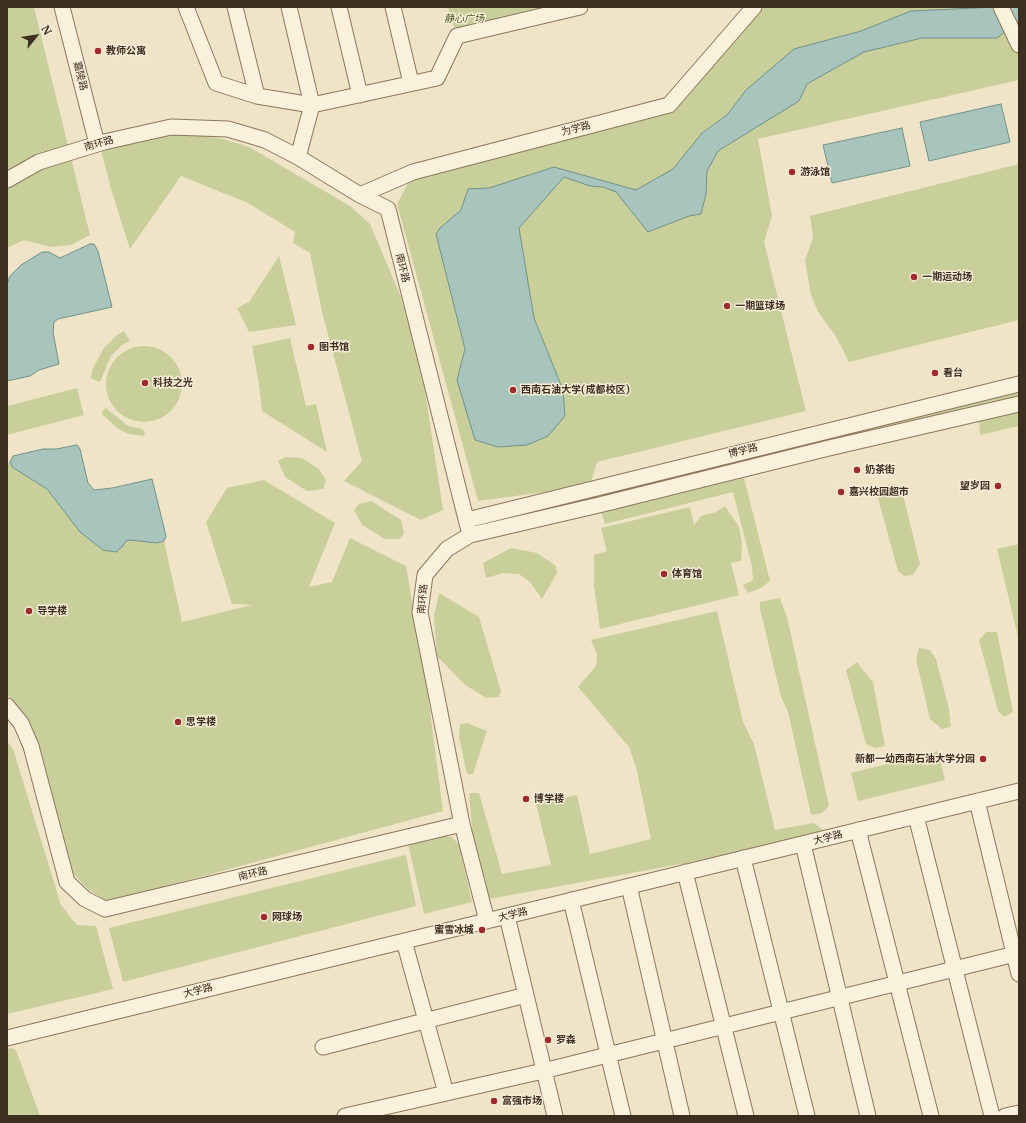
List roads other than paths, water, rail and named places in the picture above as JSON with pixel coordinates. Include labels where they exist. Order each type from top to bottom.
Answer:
[{"type":"street","name":"嘉陵路","points":[[62,7],[97,144]]},
{"type":"street","points":[[186,7],[216,83],[257,96],[312,105],[437,78],[457,36],[580,7]]},
{"type":"street","points":[[235,7],[257,96]]},
{"type":"street","points":[[289,7],[312,105],[298,157]]},
{"type":"street","points":[[339,7],[360,95]]},
{"type":"street","points":[[393,7],[411,83]]},
{"type":"street","name":"为学路","points":[[360,195],[413,172],[669,105],[754,7]]},
{"type":"street","points":[[1001,7],[1019,46]]},
{"type":"street","name":"南环路","points":[[7,180],[39,162],[97,144],[171,127],[228,129],[265,140],[298,157],[360,195],[388,209],[429,377],[470,535],[447,549],[425,575],[420,612],[462,824],[105,909],[85,899],[67,882],[31,746],[21,723],[7,706]]},
{"type":"street","name":"博学路","points":[[467,520],[1019,384]]},
{"type":"street","name":"博学路","points":[[470,535],[599,506],[829,448],[1019,404]]},
{"type":"street","name":"大学路","points":[[7,1038],[1019,791]]},
{"type":"street","points":[[977,801],[1017,954],[1019,974]]},
{"type":"street","points":[[916,816],[992,1116]]},
{"type":"street","points":[[462,824],[486,921]]},
{"type":"street","points":[[858,830],[930,1116]]},
{"type":"street","points":[[802,844],[868,1116]]},
{"type":"street","points":[[743,858],[807,1116]]},
{"type":"street","points":[[685,872],[746,1116]]},
{"type":"street","points":[[630,886],[682,1116]]},
{"type":"street","points":[[571,900],[623,1116]]},
{"type":"street","points":[[507,916],[554,1116]]},
{"type":"street","points":[[404,941],[446,1093]]},
{"type":"street","points":[[345,1116],[543,1071],[1017,954]]},
{"type":"street","points":[[324,1047],[526,995]]},
{"type":"street","points":[[1005,1116],[1019,1113]]},
{"type":"water","points":[[1019,7],[1019,21],[997,38],[922,38],[864,52],[807,84],[799,101],[718,151],[707,171],[706,194],[701,214],[689,216],[648,232],[616,192],[603,187],[590,186],[564,177],[519,228],[534,318],[563,390],[565,416],[548,436],[527,445],[498,447],[475,440],[457,380],[465,349],[436,234],[440,228],[461,210],[468,189],[489,188],[554,167],[636,190],[673,169],[702,133],[727,115],[746,90],[794,49],[861,31],[911,11]]},
{"type":"water","points":[[1001,104],[1010,142],[929,161],[920,122]]},
{"type":"water","points":[[902,128],[910,166],[832,183],[823,145]]},
{"type":"water","points":[[90,244],[94,244],[98,251],[112,307],[58,319],[54,322],[53,332],[59,364],[39,370],[30,376],[7,381],[7,284],[10,276],[21,265],[42,252],[49,252],[60,258]]},
{"type":"water","points":[[77,445],[80,449],[88,483],[94,490],[112,488],[152,479],[166,536],[164,541],[157,543],[130,540],[126,541],[116,552],[103,550],[80,532],[47,489],[12,467],[10,462],[13,456],[43,449],[56,449]]},
{"type":"place","name":"教师公寓","points":[[98,51]]},
{"type":"place","name":"游泳馆","points":[[792,172]]},
{"type":"place","name":"一期运动场","points":[[914,277]]},
{"type":"place","name":"一期篮球场","points":[[727,306]]},
{"type":"place","name":"图书馆","points":[[311,347]]},
{"type":"place","name":"看台","points":[[935,373]]},
{"type":"place","name":"科技之光","points":[[145,383]]},
{"type":"place","name":"西南石油大学(成都校区)","points":[[513,390]]},
{"type":"place","name":"奶茶街","points":[[857,470]]},
{"type":"place","name":"望岁园","points":[[998,486]]},
{"type":"place","name":"嘉兴校园超市","points":[[841,492]]},
{"type":"place","name":"体育馆","points":[[664,574]]},
{"type":"place","name":"导学楼","points":[[29,611]]},
{"type":"place","name":"思学楼","points":[[178,722]]},
{"type":"place","name":"新都一幼西南石油大学分园","points":[[983,759]]},
{"type":"place","name":"博学楼","points":[[526,799]]},
{"type":"place","name":"网球场","points":[[264,917]]},
{"type":"place","name":"蜜雪冰城","points":[[482,930]]},
{"type":"place","name":"罗森","points":[[548,1040]]},
{"type":"place","name":"富强市场","points":[[494,1101]]},
{"type":"park label","name":"静心广场","points":[[464,19]]}]
